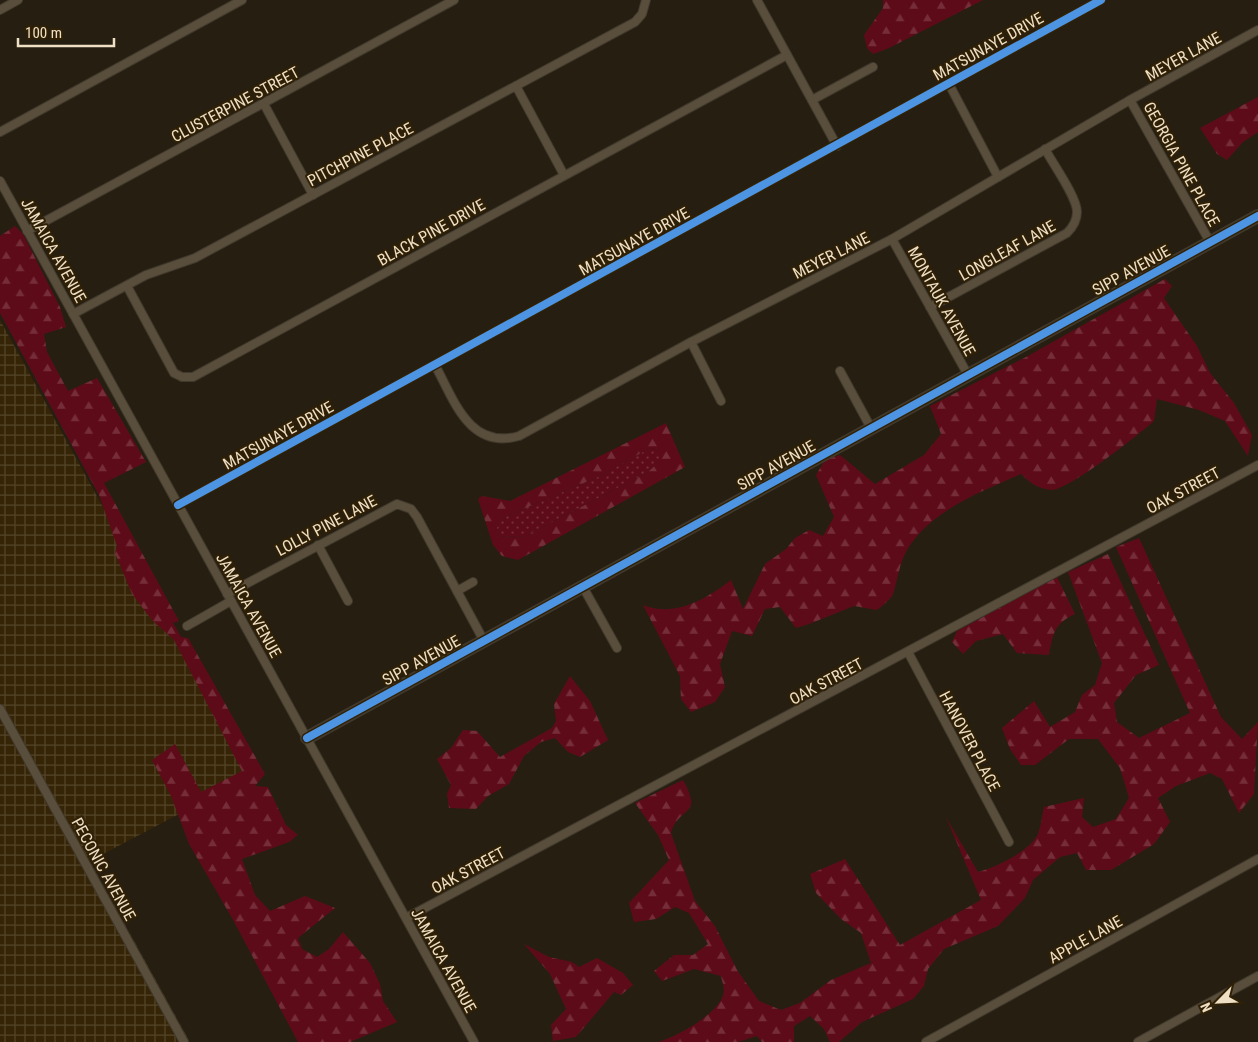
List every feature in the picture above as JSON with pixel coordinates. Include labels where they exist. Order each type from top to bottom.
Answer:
[{"type":"street","points":[[0,10],[18,0]]},
{"type":"street","points":[[0,132],[242,0]]},
{"type":"street","name":"CLUSTERPINE STREET","points":[[27,231],[454,0]]},
{"type":"street","name":"PITCHPINE PLACE","points":[[73,314],[146,274],[195,258],[635,22],[642,14],[646,0]]},
{"type":"street","points":[[757,0],[837,146]]},
{"type":"street","name":"MATSUNAYE DRIVE","points":[[178,505],[1101,0]]},
{"type":"street","name":"MEYER LANE","points":[[435,365],[468,424],[492,439],[506,440],[518,436],[691,342],[892,239],[1130,100],[1258,30]]},
{"type":"street","name":"BLACK PINE DRIVE","points":[[127,286],[171,368],[182,377],[193,377],[787,55]]},
{"type":"street","points":[[812,100],[872,67]]},
{"type":"street","points":[[949,84],[998,177]]},
{"type":"street","points":[[516,86],[564,175]]},
{"type":"street","name":"GEORGIA PINE PLACE","points":[[1130,100],[1210,242]]},
{"type":"street","points":[[264,104],[313,195]]},
{"type":"street","name":"LONGLEAF LANE","points":[[930,307],[1067,233],[1075,225],[1077,211],[1073,199],[1045,149]]},
{"type":"street","name":"JAMAICA AVENUE","points":[[0,181],[474,1042]]},
{"type":"street","name":"SIPP AVENUE","points":[[307,738],[1258,216]]},
{"type":"street","name":"MONTAUK AVENUE","points":[[892,239],[968,375]]},
{"type":"street","points":[[691,342],[721,401]]},
{"type":"street","points":[[840,371],[871,428]]},
{"type":"street","name":"OAK STREET","points":[[406,918],[1258,465]]},
{"type":"street","name":"LOLLY PINE LANE","points":[[187,626],[229,597],[318,545],[397,504],[411,509],[417,517],[484,641]]},
{"type":"street","points":[[318,545],[348,601]]},
{"type":"street","points":[[457,591],[472,582]]},
{"type":"street","points":[[583,586],[617,648]]},
{"type":"street","name":"HANOVER PLACE","points":[[908,652],[1009,842]]},
{"type":"street","name":"PECONIC AVENUE","points":[[0,710],[184,1042]]},
{"type":"street","name":"APPLE LANE","points":[[926,1042],[1258,860]]},
{"type":"street","points":[[1138,1042],[1258,976]]},
{"type":"shaded area","points":[[0,320],[251,776],[90,861],[190,1042],[0,1042]]},
{"type":"green space","points":[[883,0],[983,0],[889,48],[873,54],[867,48],[864,35],[883,8]]},
{"type":"green space","points":[[1258,97],[1258,132],[1243,142],[1227,160],[1217,154],[1200,128]]},
{"type":"green space","points":[[15,226],[23,234],[60,307],[66,327],[44,334],[47,352],[68,391],[97,378],[146,462],[104,483],[179,621],[173,623],[181,637],[188,638],[265,774],[255,786],[268,787],[286,825],[298,835],[289,842],[242,859],[255,895],[270,911],[305,896],[335,908],[298,938],[302,949],[317,957],[329,949],[343,932],[370,963],[380,984],[383,1001],[397,1022],[350,1042],[298,1042],[232,918],[189,844],[171,796],[152,760],[175,744],[201,792],[242,771],[174,640],[152,620],[132,594],[115,553],[117,546],[99,495],[0,313],[0,236]]},
{"type":"green space","points":[[1165,279],[1172,286],[1164,298],[1197,346],[1210,373],[1234,403],[1252,435],[1248,456],[1225,421],[1199,410],[1157,399],[1154,421],[1134,438],[1072,482],[1051,490],[1034,485],[1021,474],[974,495],[943,513],[917,536],[907,550],[900,566],[893,594],[877,610],[854,606],[796,628],[780,607],[765,609],[752,636],[732,631],[720,664],[725,687],[715,702],[691,712],[681,699],[680,676],[643,605],[655,608],[678,608],[701,600],[731,580],[743,609],[765,564],[786,549],[795,538],[809,530],[823,536],[834,517],[816,475],[825,460],[840,455],[875,484],[924,455],[941,434],[930,406],[1026,357]]},
{"type":"green space","points":[[666,423],[685,467],[518,560],[502,556],[493,545],[478,499],[482,496],[510,501]],"holes":[[[650,448],[660,450],[660,461],[648,472],[526,536],[498,537],[496,531],[500,519],[600,476]]]},
{"type":"green space","points":[[650,448],[660,450],[660,461],[648,472],[526,536],[498,537],[496,531],[500,519],[600,476]]},
{"type":"green space","points":[[1139,538],[1221,717],[1242,739],[1258,722],[1254,794],[1239,813],[1222,779],[1210,773],[1176,786],[1158,798],[1170,822],[1154,844],[1111,870],[1086,870],[1077,853],[1060,857],[1033,880],[1025,898],[998,926],[944,949],[928,969],[924,986],[913,999],[862,1022],[839,1042],[830,1042],[824,1029],[810,1016],[794,1026],[794,1042],[762,1042],[757,1036],[738,1042],[659,1042],[687,1029],[707,1015],[716,1007],[724,989],[721,976],[694,969],[662,981],[654,971],[674,955],[693,955],[708,944],[689,913],[675,907],[656,919],[634,922],[629,903],[669,860],[658,835],[635,803],[683,780],[689,792],[691,806],[679,818],[671,833],[695,901],[715,926],[737,970],[759,1001],[781,1010],[800,1003],[831,980],[871,963],[861,933],[841,919],[816,893],[810,874],[845,859],[900,945],[981,900],[946,817],[978,872],[1002,863],[1028,847],[1038,834],[1044,807],[1084,798],[1082,817],[1093,827],[1116,819],[1129,798],[1120,768],[1098,739],[1069,739],[1035,765],[1021,765],[1010,749],[1002,728],[1034,701],[1050,727],[1075,712],[1082,695],[1095,685],[1102,663],[1068,572],[1108,554],[1159,665],[1136,675],[1114,703],[1117,722],[1139,738],[1190,713],[1116,547]]},
{"type":"green space","points":[[1057,577],[1075,614],[1063,622],[1056,630],[1049,655],[1017,653],[1003,634],[976,641],[963,654],[952,642],[957,631]]},
{"type":"green space","points":[[570,676],[590,701],[608,740],[580,757],[568,752],[555,738],[541,742],[524,756],[509,784],[488,796],[476,809],[449,808],[447,794],[451,785],[437,759],[451,748],[463,730],[477,731],[500,757],[552,728],[556,721],[554,704]]},
{"type":"green space","points":[[524,944],[549,957],[572,962],[579,967],[597,958],[623,973],[633,985],[621,995],[614,992],[576,1037],[553,1041],[551,1025],[566,1009],[550,974]]},
{"type":"cycle path","points":[[178,505],[1101,0]]},
{"type":"cycle path","points":[[307,738],[1258,216]]}]
